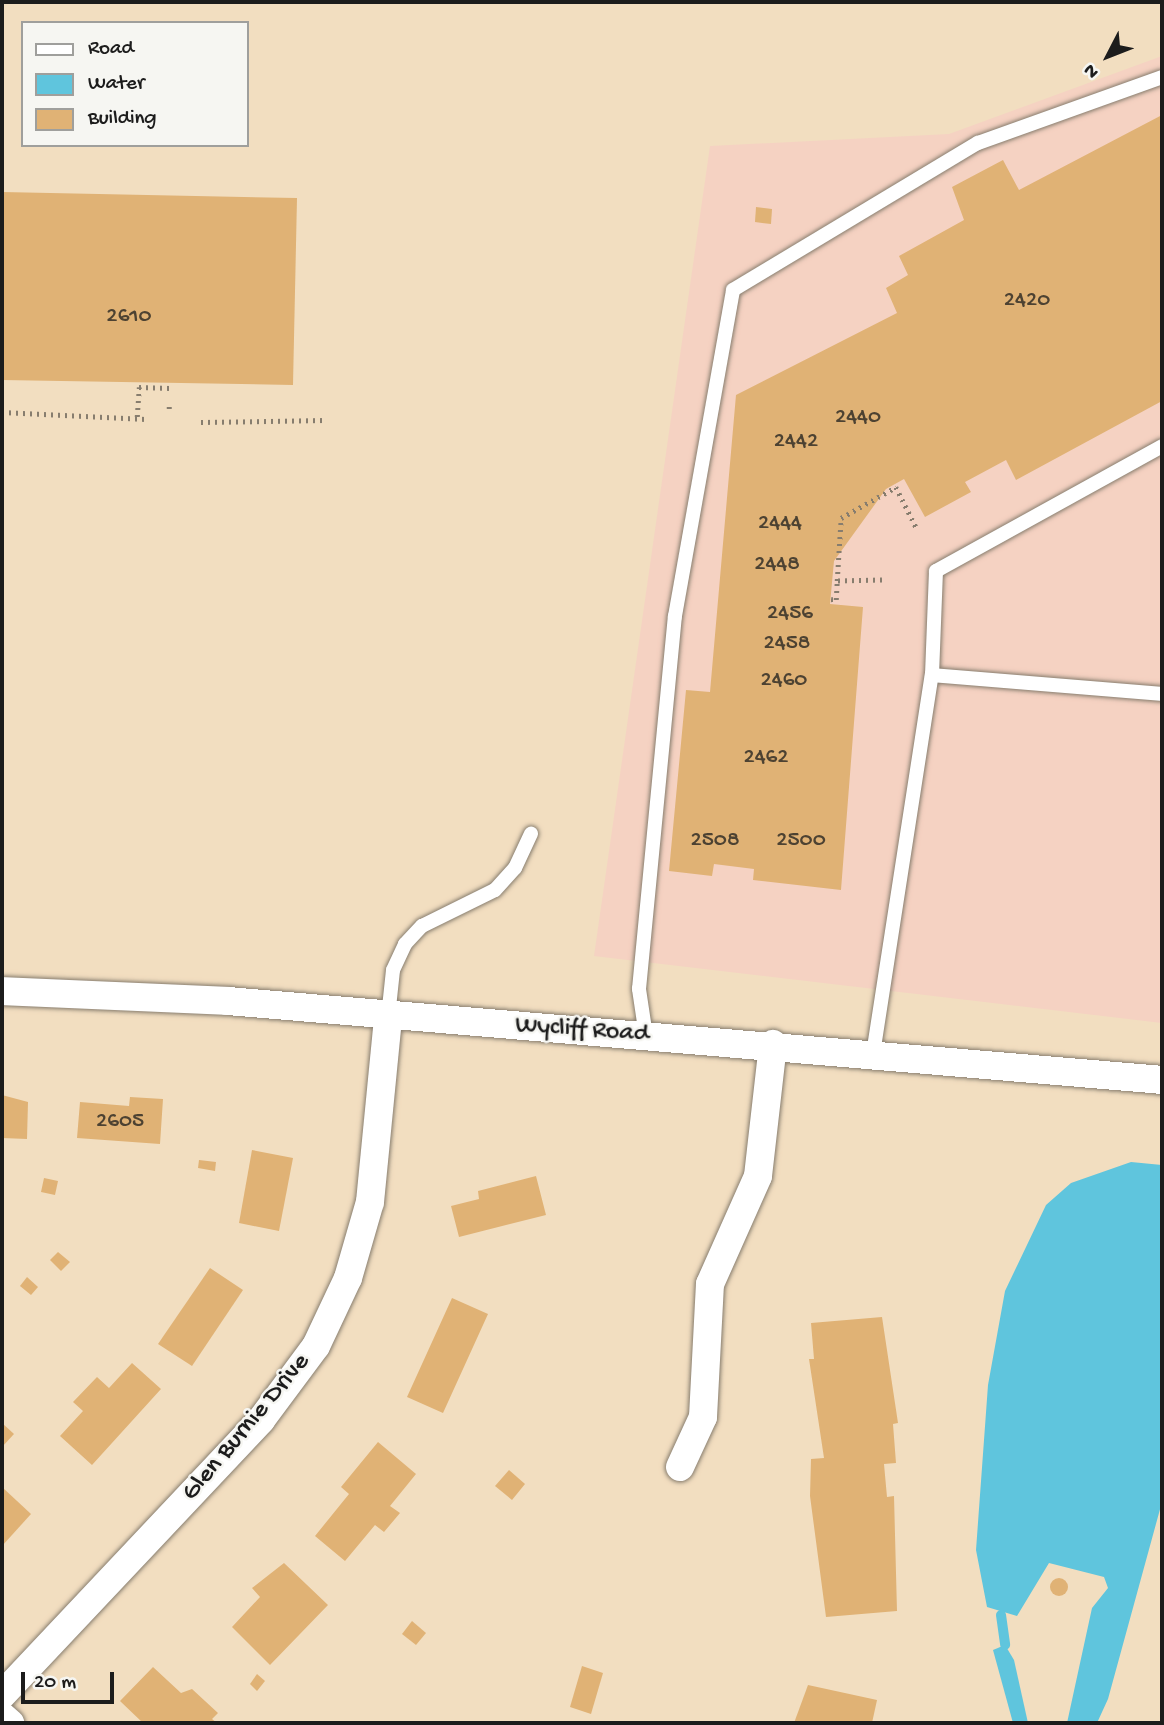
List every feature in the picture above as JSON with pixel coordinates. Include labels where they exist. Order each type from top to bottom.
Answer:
[{"type":"street","name":"Wycliff Road","points":[[2,991],[228,1001],[388,1019],[773,1044],[1162,1080]]},
{"type":"street","name":"Glen Burnie Drive","points":[[2,1695],[261,1420],[316,1346],[348,1278],[370,1202],[388,1019]]},
{"type":"street","points":[[680,1466],[703,1417],[710,1284],[758,1176],[773,1044]]},
{"type":"street","points":[[2,1716],[9,1723]]},
{"type":"lane","points":[[646,1036],[639,989],[675,616],[733,290],[978,143],[1162,77]]},
{"type":"lane","points":[[873,1054],[932,675],[936,571],[1162,446]]},
{"type":"lane","points":[[932,675],[1162,694]]},
{"type":"lane","points":[[388,1019],[393,970],[405,944],[422,926],[495,890],[515,869],[531,833]]},
{"type":"path","points":[[137,417],[139,387],[170,388]]},
{"type":"path","points":[[2,412],[146,419]]},
{"type":"path","points":[[201,422],[325,420]]},
{"type":"path","points":[[831,599],[836,600],[837,539],[841,518],[856,504],[895,485],[916,527]]},
{"type":"path","points":[[836,578],[881,580]]},
{"type":"shaded area","points":[[1162,56],[1162,1023],[594,956],[710,146],[949,134]]},
{"type":"water","points":[[1131,1162],[1162,1165],[1162,1502],[1108,1699],[1097,1723],[1067,1723],[1092,1608],[1108,1588],[1104,1577],[1049,1563],[1017,1616],[987,1607],[976,1550],[988,1385],[1005,1291],[1046,1205],[1071,1183]]},
{"type":"water","points":[[1005,1645],[1014,1660],[1028,1723],[1013,1723],[993,1650]]},
{"type":"building","points":[[1162,115],[1162,401],[1016,480],[1006,460],[965,482],[971,492],[925,517],[904,479],[886,489],[834,561],[830,604],[863,607],[841,890],[753,880],[754,869],[714,864],[712,876],[669,871],[686,690],[710,692],[736,395],[897,313],[886,288],[908,275],[899,256],[964,220],[952,187],[1003,160],[1019,190]]},
{"type":"building","points":[[2,192],[297,198],[293,385],[2,380]]},
{"type":"building","points":[[756,207],[772,209],[771,224],[755,222]]},
{"type":"building","points":[[2,1095],[28,1102],[27,1139],[2,1138]]},
{"type":"building","points":[[130,1097],[163,1099],[160,1144],[77,1138],[80,1102],[129,1106]]},
{"type":"building","points":[[252,1150],[293,1158],[279,1231],[239,1223]]},
{"type":"building","points":[[199,1160],[216,1162],[215,1171],[198,1168]]},
{"type":"building","points":[[536,1176],[546,1215],[459,1237],[451,1206],[479,1199],[478,1191]]},
{"type":"building","points":[[44,1178],[58,1181],[55,1195],[41,1192]]},
{"type":"building","points":[[58,1252],[70,1262],[61,1271],[50,1260]]},
{"type":"building","points":[[210,1268],[243,1290],[192,1366],[158,1344]]},
{"type":"building","points":[[27,1277],[38,1287],[31,1295],[20,1286]]},
{"type":"building","points":[[452,1298],[488,1314],[443,1413],[407,1397]]},
{"type":"building","points":[[882,1317],[898,1423],[893,1424],[896,1463],[884,1464],[887,1497],[894,1496],[897,1611],[826,1617],[810,1496],[811,1459],[824,1458],[809,1359],[814,1359],[811,1323]]},
{"type":"building","points":[[132,1363],[161,1389],[92,1465],[60,1436],[83,1411],[73,1402],[97,1377],[109,1388]]},
{"type":"building","points":[[2,1423],[14,1434],[2,1447]]},
{"type":"building","points":[[378,1442],[416,1474],[390,1506],[400,1513],[384,1532],[375,1525],[345,1561],[315,1536],[349,1494],[341,1487]]},
{"type":"building","points":[[509,1470],[525,1484],[512,1500],[495,1486]]},
{"type":"building","points":[[2,1487],[31,1514],[2,1546]]},
{"type":"building","points":[[284,1563],[328,1605],[270,1665],[232,1627],[260,1597],[252,1588]]},
{"type":"building","points":[[1055,1578],[1063,1578],[1068,1587],[1066,1594],[1055,1596],[1050,1591],[1050,1583]]},
{"type":"building","points":[[412,1621],[426,1633],[416,1645],[402,1634]]},
{"type":"building","points":[[582,1666],[603,1673],[591,1714],[570,1707]]},
{"type":"building","points":[[153,1667],[181,1693],[192,1689],[218,1713],[212,1719],[217,1723],[143,1723],[120,1701]]},
{"type":"building","points":[[257,1674],[265,1681],[257,1691],[250,1684]]},
{"type":"building","points":[[808,1685],[877,1700],[872,1723],[794,1723]]},
{"type":"waterway","points":[[1001,1615],[1005,1645]]}]
